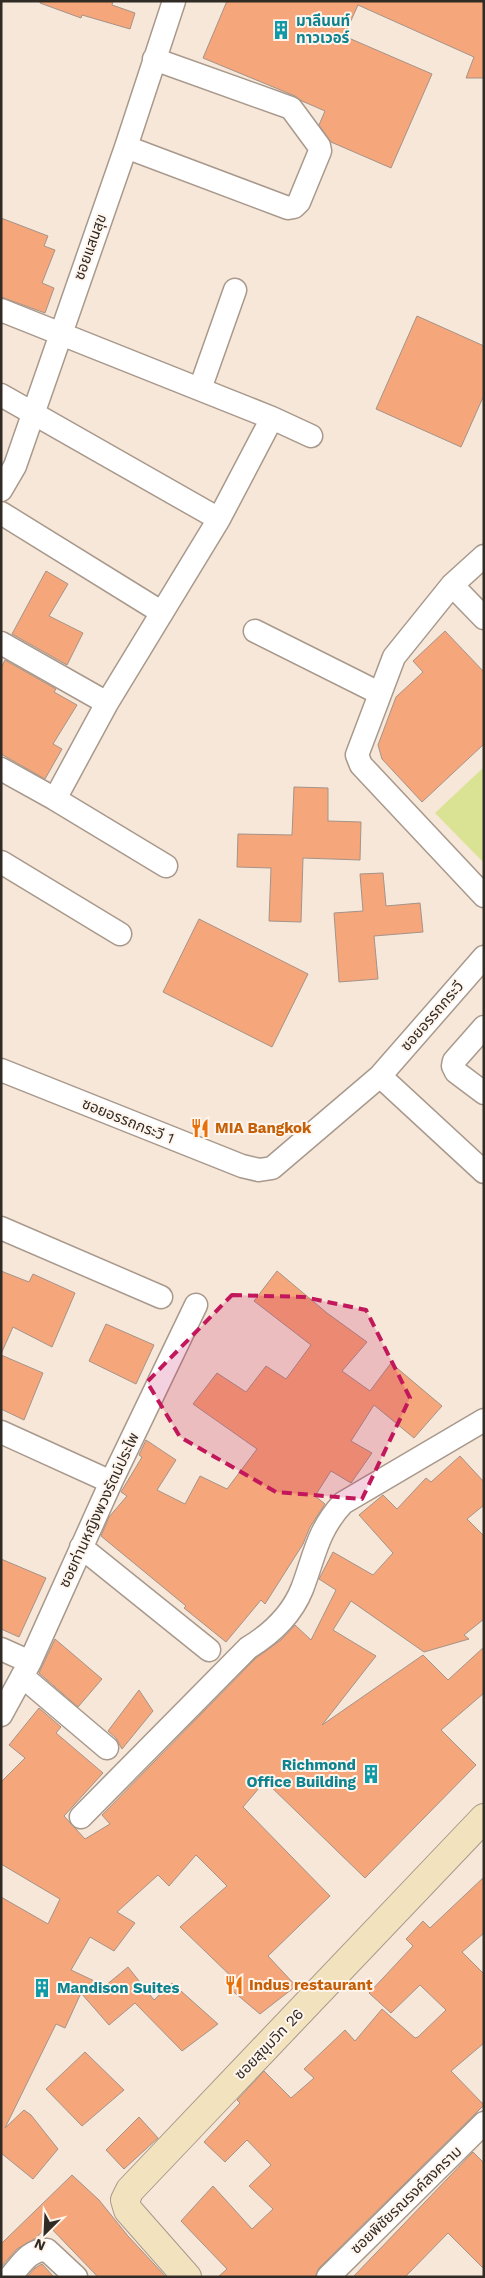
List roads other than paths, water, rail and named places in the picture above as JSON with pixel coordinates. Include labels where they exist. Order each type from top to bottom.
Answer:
[{"type":"street","name":"ซอยแสนสุข","points":[[1,490],[15,466],[59,333],[126,147],[174,1]]},
{"type":"street","points":[[126,147],[288,208],[294,207],[299,202],[320,151],[319,146],[291,108],[154,59]]},
{"type":"street","points":[[200,389],[234,290]]},
{"type":"street","points":[[1,310],[272,418],[311,436]]},
{"type":"street","points":[[1,395],[219,519]]},
{"type":"street","points":[[55,799],[107,703],[219,519],[272,418]]},
{"type":"street","points":[[1,513],[161,612]]},
{"type":"street","points":[[484,556],[452,585],[394,657],[357,755],[361,765],[484,896]]},
{"type":"street","points":[[452,585],[484,618]]},
{"type":"street","points":[[255,631],[379,693]]},
{"type":"street","points":[[1,643],[107,703]]},
{"type":"street","points":[[1,769],[55,799],[166,866]]},
{"type":"street","points":[[1,862],[120,934]]},
{"type":"street","name":"ซอยอรรถกระวี","points":[[380,1076],[484,957]]},
{"type":"street","points":[[484,1028],[454,1061],[453,1066],[456,1072],[484,1093]]},
{"type":"street","name":"ซอยอรรถกระวี 1","points":[[1,1070],[242,1166],[259,1170],[272,1168],[380,1076]]},
{"type":"street","points":[[380,1076],[484,1172]]},
{"type":"street","points":[[1,1228],[161,1297]]},
{"type":"street","name":"ซอยท่านหญิงพวงรัตน์ประไพ","points":[[1,1715],[26,1669],[111,1482],[196,1305]]},
{"type":"street","points":[[81,1817],[248,1648],[261,1640],[281,1622],[301,1591],[317,1542],[328,1519],[343,1503],[484,1420]]},
{"type":"street","points":[[1,1432],[111,1482]]},
{"type":"street","points":[[81,1547],[209,1650]]},
{"type":"street","points":[[1,1649],[26,1669],[107,1748]]},
{"type":"street","name":"ซอยสุขุมวิท 26","points":[[188,2277],[128,2210],[125,2200],[130,2190],[484,1818]]},
{"type":"street","name":"ซอยพิชัยรณรงค์สงคราม","points":[[328,2277],[484,2123]]},
{"type":"street","points":[[10,2277],[32,2252],[47,2250],[76,2277]]},
{"type":"place","name":"มาลีนนท์ ทาวเวอร์","points":[[281,30]]},
{"type":"place","name":"MIA Bangkok","points":[[200,1128]]},
{"type":"place","name":"Richmond Office Building","points":[[371,1774]]},
{"type":"place","name":"Indus restaurant","points":[[234,1985]]},
{"type":"place","name":"Mandison Suites","points":[[42,1988]]}]
